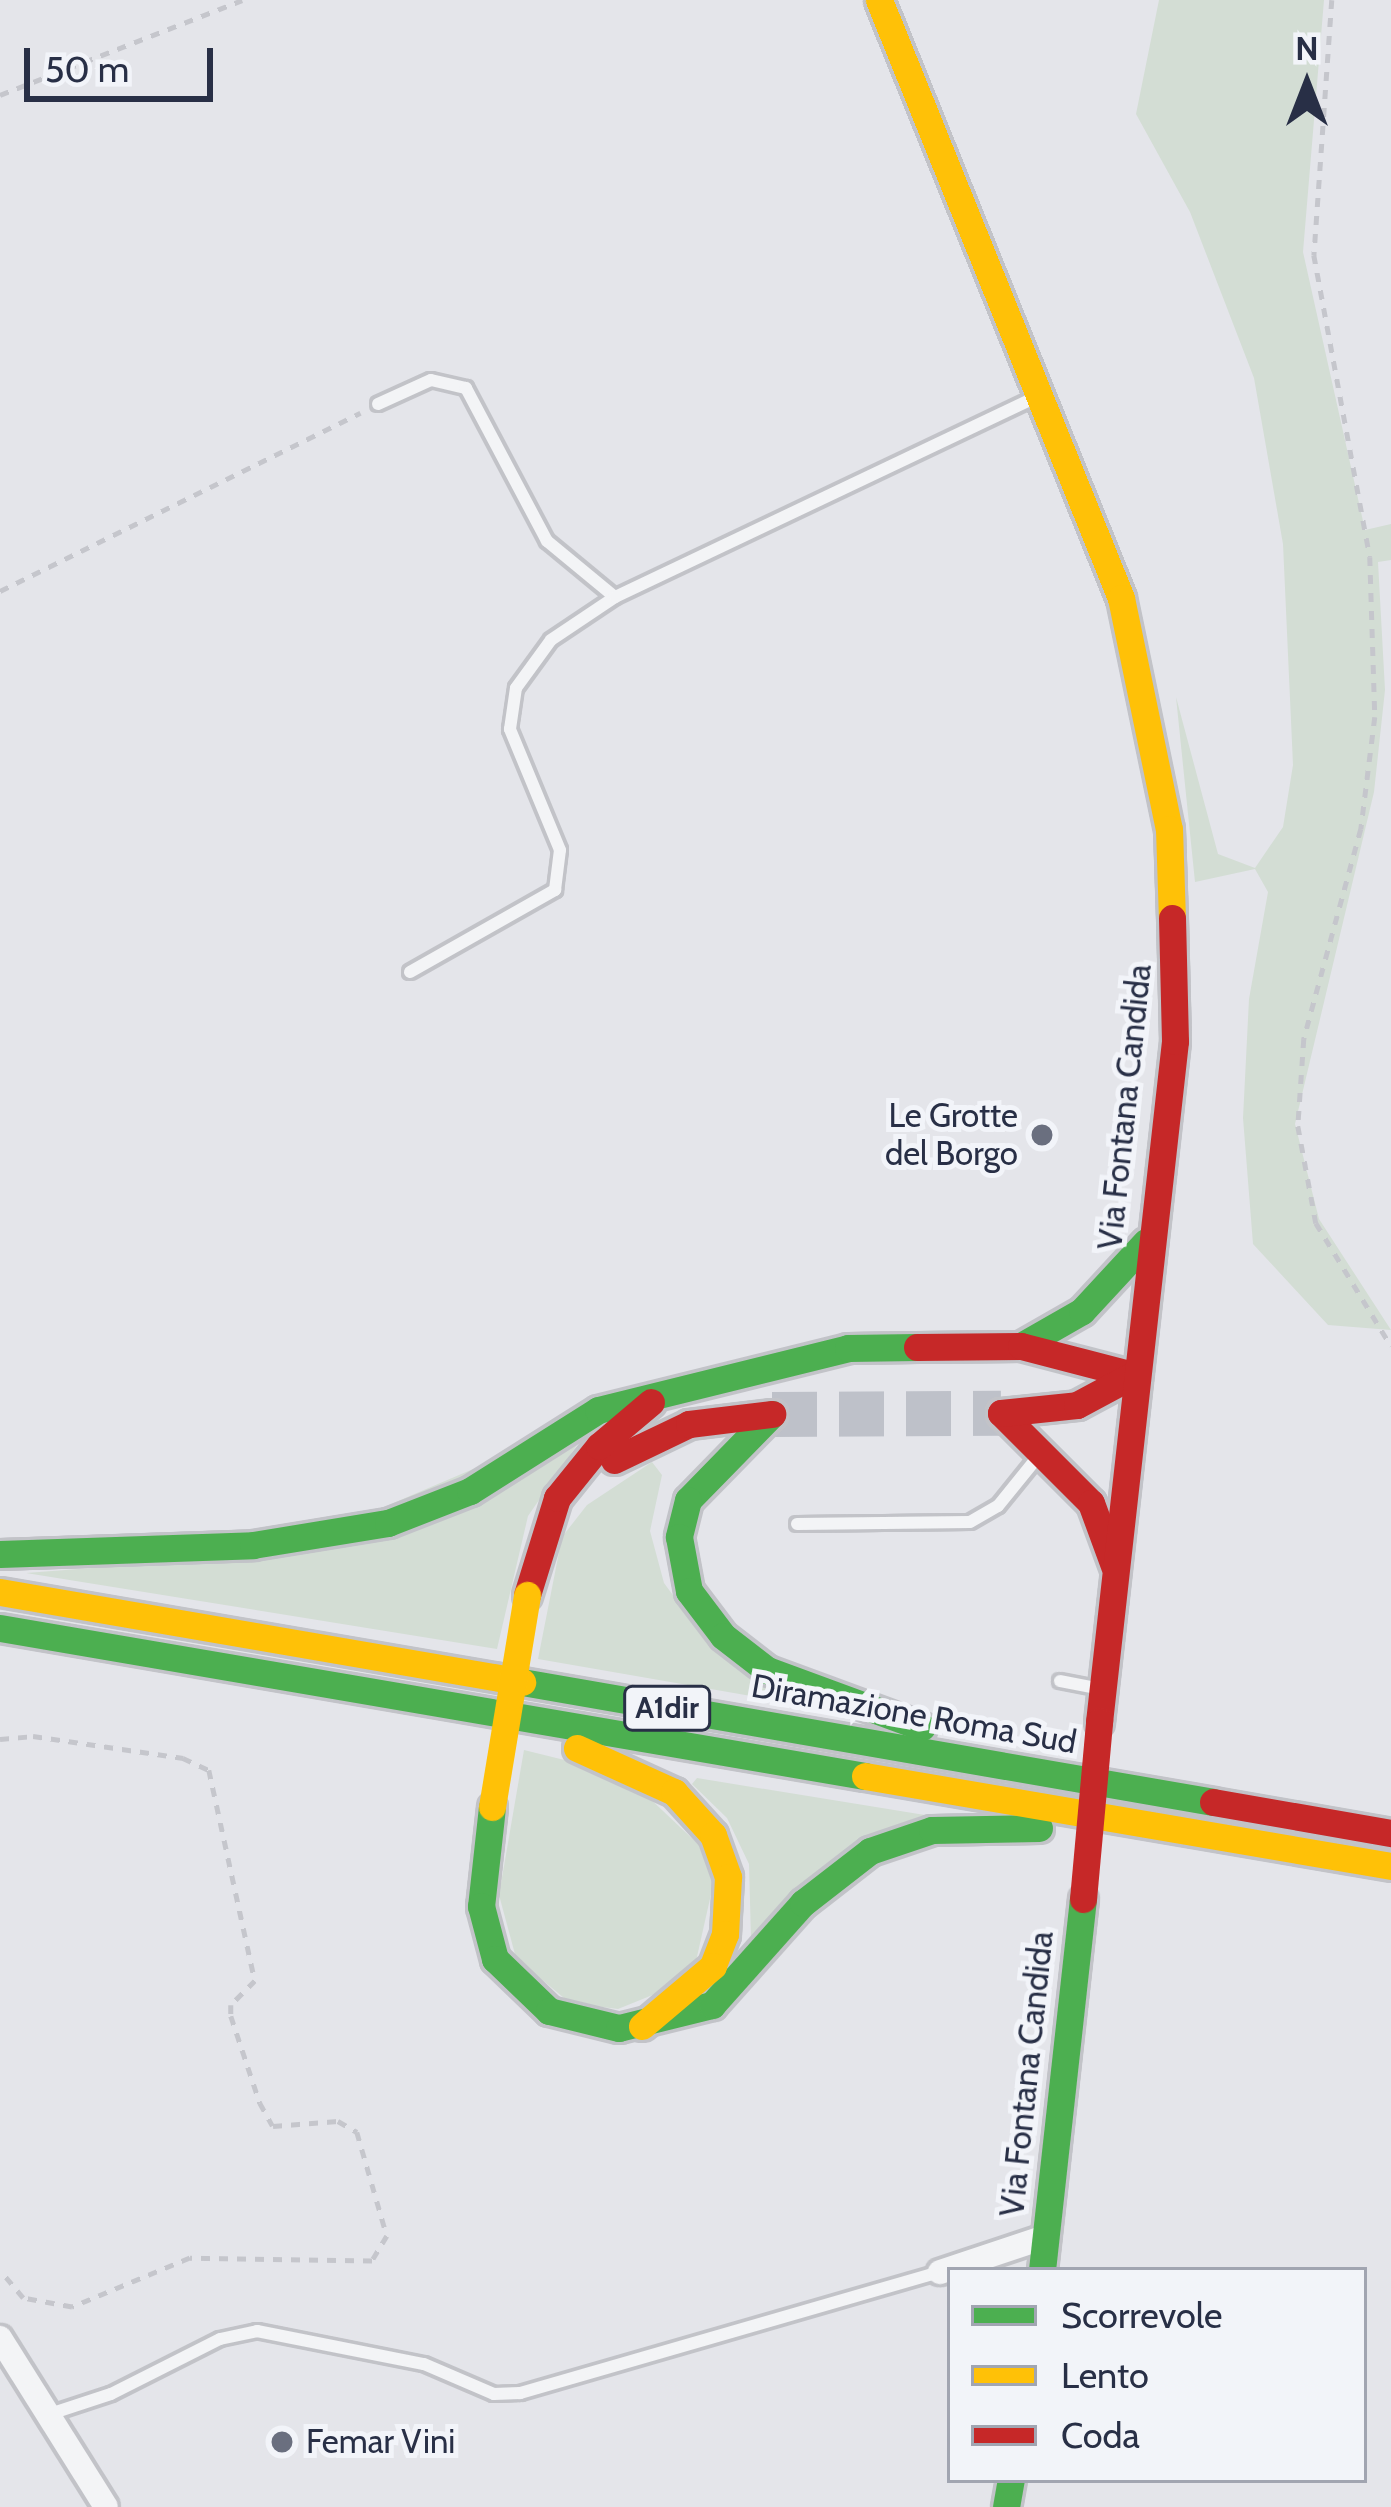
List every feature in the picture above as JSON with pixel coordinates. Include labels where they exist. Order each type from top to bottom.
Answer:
[{"type":"main road","name":"Via Fontana Candida","points":[[879,0],[1121,598],[1169,829],[1176,1019],[1146,1242],[1042,2267]]},
{"type":"main road","points":[[1021,1346],[1082,1311],[1146,1242]]},
{"type":"main road","points":[[0,1554],[253,1545],[388,1523],[470,1491],[584,1416],[662,1392],[848,1348],[1021,1346],[1133,1375]]},
{"type":"main road","points":[[1114,1566],[1091,1503],[1044,1449],[1000,1413],[1077,1405],[1133,1375]]},
{"type":"main road","points":[[662,1392],[599,1446],[557,1498],[527,1595],[481,1906],[495,1959],[562,2018],[642,2026],[712,2005],[802,1903],[886,1844],[962,1827],[1142,1823]]},
{"type":"main road","points":[[557,1498],[666,1431],[772,1414],[699,1482],[679,1537],[689,1592],[750,1658],[806,1690],[926,1728],[1334,1823]]},
{"type":"main road","name":"Diramazione Roma Sud","points":[[0,1592],[1391,1833]]},
{"type":"main road","name":"Diramazione Roma Sud","points":[[0,1628],[1391,1866]]},
{"type":"main road","points":[[81,1642],[568,1746],[656,1780],[713,1835],[730,1894],[725,1934],[707,1976],[642,2026]]},
{"type":"street","points":[[955,2267],[1045,2236]]},
{"type":"street","points":[[940,2272],[947,2270]]},
{"type":"street","points":[[0,2338],[106,2507]]},
{"type":"lane","points":[[378,404],[431,380],[466,388],[548,541],[615,597]]},
{"type":"lane","points":[[410,972],[555,890],[560,850],[514,750],[510,706],[524,671],[550,640],[615,597],[1042,394]]},
{"type":"lane","points":[[797,1524],[970,1522],[998,1506],[1044,1449]]},
{"type":"lane","points":[[1060,1681],[1102,1689]]},
{"type":"lane","points":[[50,2414],[111,2394],[220,2338],[257,2332],[424,2363],[494,2394],[520,2393],[940,2272]]},
{"type":"path","points":[[0,95],[242,0]]},
{"type":"path","points":[[1332,0],[1314,255],[1370,557],[1375,717],[1361,829],[1304,1039],[1298,1126],[1316,1223],[1391,1346]]},
{"type":"path","points":[[0,591],[378,404]]},
{"type":"path","points":[[0,1739],[54,1739],[183,1758],[209,1770],[255,1981],[231,2005],[231,2016],[260,2103],[272,2126],[338,2120],[357,2132],[387,2236],[372,2260],[190,2258],[71,2307],[23,2298],[0,2271]]},
{"type":"shaded area","points":[[1159,0],[1324,0],[1303,252],[1365,530],[1391,524],[1391,560],[1378,562],[1385,690],[1374,792],[1295,1124],[1319,1219],[1391,1330],[1328,1325],[1253,1244],[1243,1118],[1249,999],[1268,892],[1255,869],[1195,882],[1176,697],[1218,854],[1255,868],[1283,827],[1293,765],[1283,544],[1254,378],[1190,212],[1136,114]]},
{"type":"shaded area","points":[[597,1416],[528,1516],[497,1649],[26,1573],[274,1554]]},
{"type":"shaded area","points":[[652,1462],[662,1475],[650,1531],[664,1583],[700,1632],[786,1702],[538,1659],[562,1537],[587,1505]]},
{"type":"shaded area","points":[[524,1750],[625,1775],[718,1863],[692,1979],[618,2009],[570,2003],[516,1958],[499,1895]]},
{"type":"shaded area","points":[[697,1778],[931,1816],[751,1939],[749,1864],[727,1818],[692,1784]]},
{"type":"tunnel","points":[[772,1414],[1001,1413]]},
{"type":"traffic: fast","points":[[1021,1346],[1082,1311],[1146,1242]]},
{"type":"traffic: fast","points":[[0,1554],[253,1545],[388,1523],[470,1491],[598,1410],[848,1348],[917,1347]]},
{"type":"traffic: fast","points":[[772,1414],[688,1500],[679,1537],[689,1591],[723,1636],[767,1670],[922,1727]]},
{"type":"traffic: fast","points":[[0,1628],[865,1776]]},
{"type":"traffic: fast","points":[[522,1682],[1213,1802]]},
{"type":"traffic: fast","points":[[492,1807],[481,1906],[495,1959],[549,2011],[619,2028],[712,2005],[803,1903],[870,1851],[932,1830],[1039,1828]]},
{"type":"traffic: fast","points":[[1042,2267],[1083,1899]]},
{"type":"traffic: fast","points":[[1006,2507],[1010,2483]]},
{"type":"traffic: slow","points":[[879,0],[1121,598],[1169,829],[1172,918]]},
{"type":"traffic: slow","points":[[0,1592],[522,1682]]},
{"type":"traffic: slow","points":[[492,1807],[527,1595]]},
{"type":"traffic: slow","points":[[577,1748],[674,1792],[713,1835],[728,1877],[725,1934],[713,1966],[642,2026]]},
{"type":"traffic: slow","points":[[865,1776],[1391,1866]]},
{"type":"traffic: jam","points":[[1099,1722],[1175,1041],[1172,918]]},
{"type":"traffic: jam","points":[[917,1347],[1021,1346],[1133,1375]]},
{"type":"traffic: jam","points":[[1001,1413],[1077,1405],[1133,1375]]},
{"type":"traffic: jam","points":[[527,1595],[557,1498],[599,1446],[651,1402]]},
{"type":"traffic: jam","points":[[1001,1413],[1091,1503],[1114,1566]]},
{"type":"traffic: jam","points":[[614,1460],[689,1424],[772,1414]]},
{"type":"traffic: jam","points":[[1083,1899],[1099,1722]]},
{"type":"traffic: jam","points":[[1213,1802],[1391,1833]]},
{"type":"place","name":"Le Grotte del Borgo","points":[[1042,1135]]},
{"type":"place","name":"Femar Vini","points":[[282,2442]]}]
